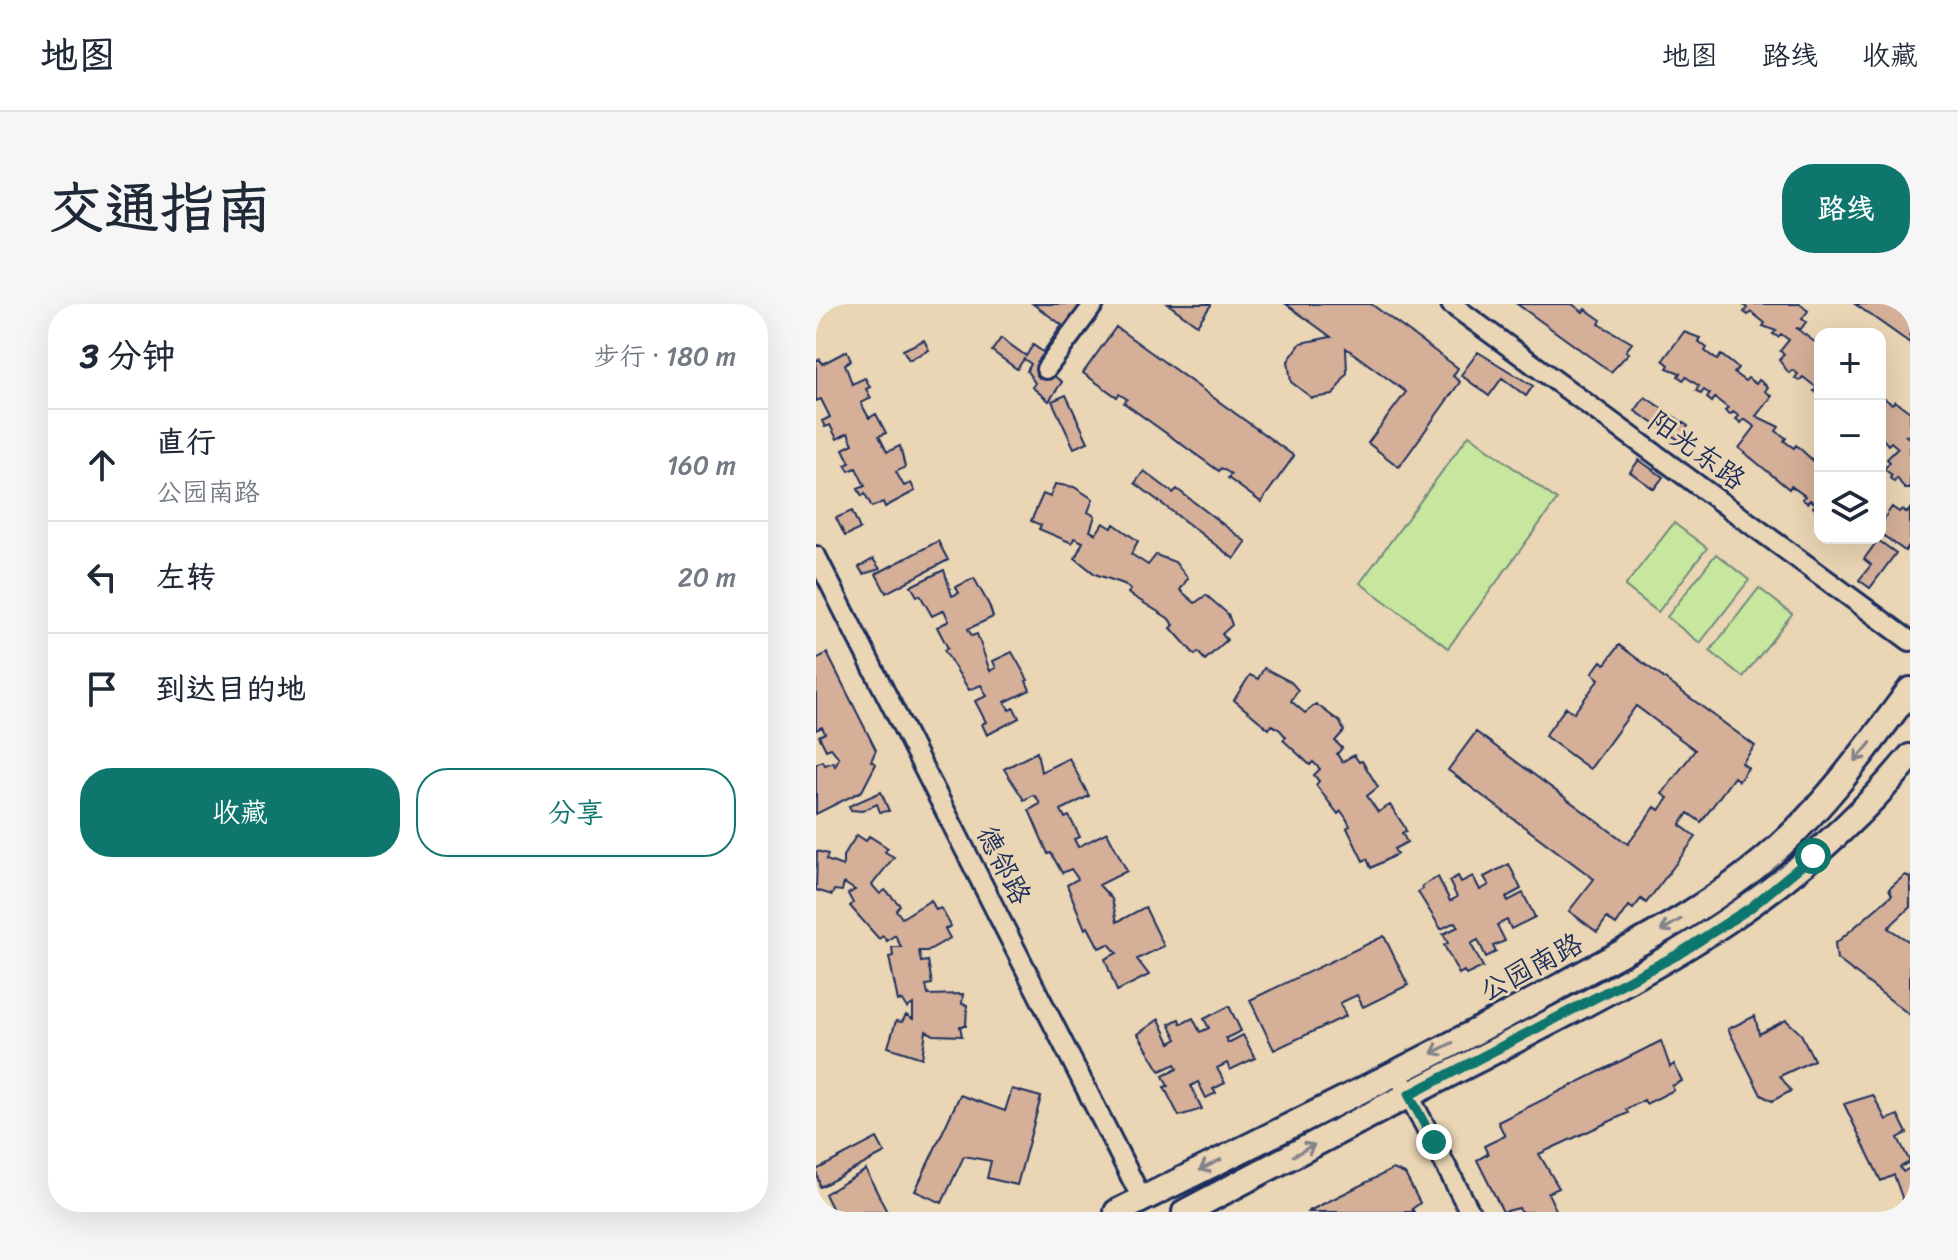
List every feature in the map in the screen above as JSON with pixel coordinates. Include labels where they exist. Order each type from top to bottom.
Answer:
[{"type":"main road","name":"公园南路","points":[[1117,1212],[1646,941],[1732,885],[1797,830],[1868,747],[1910,690]]},
{"type":"main road","name":"公园南路","points":[[1185,1212],[1640,976],[1720,928],[1813,856],[1910,757]]},
{"type":"street","points":[[1046,369],[1094,304]]},
{"type":"street","name":"阳光东路","points":[[1451,304],[1910,641]]},
{"type":"street","name":"德邻路","points":[[816,556],[821,576],[1142,1199]]},
{"type":"street","points":[[1396,1071],[1470,1212]]},
{"type":"green space","points":[[1469,435],[1557,500],[1448,648],[1360,583]]},
{"type":"green space","points":[[1674,523],[1707,548],[1658,612],[1625,586]]},
{"type":"green space","points":[[1716,554],[1749,580],[1700,643],[1667,617]]},
{"type":"green space","points":[[1759,588],[1792,614],[1743,677],[1710,651]]},
{"type":"building","points":[[1033,304],[1092,304],[1045,369],[1062,382],[1049,401],[1032,387],[1035,383],[1027,371],[1031,364],[1024,359],[1017,369],[992,351],[1001,338],[1026,356],[1033,345],[1043,352],[1062,325]]},
{"type":"building","points":[[1168,304],[1210,304],[1211,305],[1197,325]]},
{"type":"building","points":[[1286,304],[1371,304],[1458,368],[1453,376],[1460,382],[1399,467],[1368,443],[1406,392],[1346,348],[1347,373],[1333,395],[1312,398],[1291,382],[1288,361],[1301,343],[1331,337]]},
{"type":"building","points":[[1517,304],[1572,304],[1583,312],[1585,309],[1601,320],[1599,324],[1632,343],[1626,351],[1629,353],[1611,372]]},
{"type":"building","points":[[1742,304],[1800,304],[1808,311],[1802,319],[1806,322],[1801,329],[1796,328],[1814,342],[1814,386],[1803,377],[1799,381],[1795,378],[1798,374],[1792,370],[1789,373],[1779,360],[1784,354],[1780,351],[1789,340],[1781,334],[1778,337],[1773,334],[1776,331],[1763,326],[1765,323],[1751,312],[1748,315],[1744,312],[1747,308]]},
{"type":"building","points":[[1855,304],[1910,304],[1910,343]]},
{"type":"building","points":[[1116,327],[1294,456],[1261,502],[1228,478],[1231,474],[1221,468],[1219,471],[1124,403],[1127,399],[1119,394],[1117,397],[1083,373]]},
{"type":"building","points":[[1684,332],[1700,338],[1698,341],[1707,348],[1705,351],[1717,360],[1721,355],[1738,368],[1734,373],[1745,381],[1748,378],[1756,384],[1759,380],[1768,387],[1765,391],[1772,396],[1756,416],[1779,427],[1776,431],[1786,438],[1784,441],[1794,448],[1796,445],[1814,462],[1814,503],[1810,500],[1807,503],[1802,499],[1805,496],[1791,486],[1789,489],[1739,448],[1755,427],[1744,419],[1741,423],[1736,419],[1739,416],[1733,412],[1730,415],[1725,411],[1728,408],[1715,398],[1712,402],[1707,398],[1710,394],[1704,390],[1701,394],[1696,390],[1699,386],[1686,377],[1683,380],[1678,376],[1680,373],[1667,368],[1669,365],[1663,360]]},
{"type":"building","points":[[924,340],[929,350],[909,360],[903,350]]},
{"type":"building","points":[[847,351],[851,361],[845,364],[852,384],[865,378],[870,387],[866,389],[871,398],[861,403],[869,418],[876,414],[886,433],[879,436],[887,452],[900,446],[905,467],[896,472],[904,486],[911,483],[915,491],[885,507],[883,502],[872,507],[865,494],[862,496],[858,489],[865,486],[856,468],[849,471],[845,465],[850,463],[843,449],[853,444],[848,433],[837,439],[830,425],[825,427],[822,421],[830,417],[821,399],[816,401],[816,361],[820,359],[822,364]]},
{"type":"building","points":[[1478,352],[1533,386],[1526,396],[1502,378],[1489,396],[1461,375]]},
{"type":"building","points":[[1066,395],[1088,442],[1074,448],[1052,401]]},
{"type":"building","points":[[1645,397],[1688,426],[1679,440],[1635,411]]},
{"type":"building","points":[[1886,400],[1892,404],[1895,401],[1910,412],[1910,435],[1906,436],[1910,439],[1910,489],[1905,489],[1897,478],[1894,482],[1886,470],[1890,462],[1887,459],[1898,448],[1891,442],[1888,445]]},
{"type":"building","points":[[1639,460],[1663,477],[1654,489],[1630,472]]},
{"type":"building","points":[[1144,471],[1173,493],[1177,489],[1246,542],[1234,559],[1135,483]]},
{"type":"building","points":[[1055,484],[1074,487],[1093,499],[1088,512],[1095,516],[1090,531],[1096,534],[1103,523],[1112,528],[1114,524],[1138,541],[1131,554],[1148,565],[1156,555],[1175,562],[1188,578],[1180,590],[1195,603],[1206,595],[1228,614],[1232,625],[1222,634],[1227,640],[1205,660],[1198,652],[1195,655],[1171,628],[1174,625],[1168,618],[1128,593],[1131,590],[1124,584],[1095,574],[1075,558],[1083,542],[1074,538],[1072,543],[1039,529],[1041,525],[1031,521],[1043,494],[1050,497]]},
{"type":"building","points":[[1892,507],[1907,513],[1910,509],[1910,544],[1905,551],[1886,537],[1886,516]]},
{"type":"building","points":[[852,511],[860,529],[845,536],[836,518]]},
{"type":"building","points":[[938,541],[948,560],[886,593],[876,574]]},
{"type":"building","points":[[1875,544],[1884,544],[1896,553],[1870,588],[1859,580],[1871,565],[1864,559]]},
{"type":"building","points":[[873,559],[880,569],[863,574],[859,567]]},
{"type":"building","points":[[944,570],[952,596],[959,593],[956,587],[974,578],[989,605],[993,617],[968,629],[972,636],[977,634],[990,671],[996,668],[993,661],[1012,652],[1028,680],[1030,690],[1005,702],[1009,710],[1014,708],[1019,718],[987,735],[982,724],[986,722],[975,701],[987,696],[981,685],[969,690],[944,650],[948,648],[937,627],[949,621],[944,610],[932,616],[911,586]]},
{"type":"building","points":[[1619,645],[1755,746],[1742,763],[1748,768],[1739,781],[1734,777],[1701,822],[1688,813],[1680,825],[1696,837],[1646,903],[1641,899],[1633,909],[1629,906],[1616,925],[1607,918],[1597,932],[1569,911],[1594,879],[1448,770],[1476,732],[1628,844],[1655,807],[1659,810],[1668,798],[1662,794],[1695,750],[1636,706],[1590,769],[1545,736],[1566,707],[1574,713],[1599,679],[1592,673],[1601,661],[1605,664]]},
{"type":"building","points":[[827,653],[876,750],[871,761],[876,764],[862,791],[816,814],[816,764],[833,762],[835,766],[839,758],[831,748],[826,750],[819,736],[825,733],[822,727],[816,730],[816,659]]},
{"type":"building","points":[[1264,668],[1291,682],[1298,690],[1291,701],[1305,713],[1316,704],[1340,722],[1344,731],[1335,741],[1342,748],[1337,754],[1342,762],[1354,755],[1359,762],[1362,761],[1378,787],[1367,796],[1378,812],[1390,805],[1404,826],[1406,831],[1402,833],[1407,842],[1394,849],[1397,854],[1371,868],[1367,859],[1363,861],[1347,828],[1350,826],[1346,818],[1341,811],[1338,814],[1316,785],[1319,781],[1314,775],[1320,769],[1313,762],[1310,765],[1283,740],[1286,737],[1280,730],[1272,725],[1269,729],[1234,700],[1250,675],[1258,679]]},
{"type":"building","points":[[1037,752],[1041,772],[1069,758],[1089,796],[1061,810],[1065,818],[1069,816],[1080,837],[1074,839],[1078,847],[1107,832],[1127,871],[1099,885],[1112,899],[1117,922],[1145,907],[1164,946],[1137,959],[1149,975],[1117,991],[1105,959],[1117,953],[1109,944],[1099,948],[1088,927],[1085,929],[1067,885],[1078,879],[1071,869],[1062,873],[1051,853],[1048,854],[1029,810],[1040,804],[1037,798],[1033,795],[1024,800],[1004,769]]},
{"type":"building","points":[[881,792],[889,811],[880,812],[877,804],[862,811],[851,810],[849,806]]},
{"type":"building","points":[[857,835],[866,841],[869,836],[888,848],[885,852],[894,857],[872,885],[880,894],[885,890],[900,905],[896,910],[902,918],[931,900],[936,910],[941,908],[951,926],[945,929],[950,938],[927,951],[919,951],[921,962],[928,961],[932,984],[926,985],[928,995],[963,994],[962,1004],[967,1005],[966,1026],[960,1026],[962,1036],[934,1035],[926,1031],[922,1058],[888,1047],[896,1021],[902,1022],[906,1015],[913,1019],[913,1004],[907,1008],[902,1000],[898,1001],[889,957],[893,956],[892,947],[901,947],[895,935],[887,941],[883,936],[879,939],[850,906],[853,903],[848,894],[855,890],[844,883],[842,891],[834,890],[832,895],[816,890],[817,851],[828,854],[826,860],[843,866],[843,856]]},
{"type":"building","points":[[1509,864],[1521,889],[1506,897],[1508,901],[1523,893],[1535,917],[1511,929],[1507,920],[1497,925],[1505,941],[1493,946],[1496,952],[1486,957],[1478,940],[1471,944],[1483,967],[1466,975],[1464,971],[1459,974],[1444,945],[1448,943],[1443,934],[1458,927],[1455,922],[1441,929],[1418,892],[1438,877],[1450,901],[1457,897],[1449,881],[1458,876],[1461,882],[1473,876],[1480,890],[1489,885],[1484,877]]},
{"type":"building","points":[[1905,875],[1910,877],[1910,907],[1888,928],[1910,942],[1910,1015],[1837,959],[1835,944],[1892,895],[1889,889]]},
{"type":"building","points":[[1384,936],[1408,985],[1363,1007],[1357,995],[1340,1003],[1346,1016],[1274,1050],[1250,1000]]},
{"type":"building","points":[[1229,1006],[1241,1031],[1226,1038],[1228,1043],[1243,1035],[1255,1058],[1230,1070],[1227,1063],[1217,1068],[1225,1083],[1213,1089],[1216,1093],[1206,1098],[1198,1082],[1191,1086],[1202,1109],[1179,1116],[1164,1087],[1168,1086],[1163,1076],[1177,1069],[1175,1064],[1160,1071],[1138,1034],[1159,1019],[1170,1043],[1177,1039],[1169,1024],[1179,1019],[1181,1024],[1193,1018],[1200,1032],[1209,1028],[1204,1019]]},
{"type":"building","points":[[1755,1016],[1759,1034],[1786,1020],[1801,1034],[1814,1060],[1780,1076],[1791,1091],[1772,1101],[1761,1095],[1728,1029]]},
{"type":"building","points":[[1661,1041],[1670,1067],[1674,1064],[1682,1081],[1672,1086],[1674,1090],[1646,1104],[1644,1100],[1626,1110],[1628,1113],[1539,1154],[1559,1188],[1548,1193],[1557,1212],[1521,1212],[1519,1208],[1503,1212],[1477,1160],[1488,1154],[1484,1146],[1505,1136],[1498,1122]]},
{"type":"building","points":[[1012,1089],[1041,1097],[1017,1185],[987,1178],[991,1161],[964,1156],[942,1203],[915,1191],[960,1095],[1005,1111]]},
{"type":"building","points":[[1873,1095],[1886,1120],[1898,1115],[1907,1133],[1898,1138],[1910,1162],[1900,1167],[1903,1172],[1910,1168],[1910,1204],[1905,1206],[1894,1175],[1881,1181],[1844,1104]]},
{"type":"building","points":[[877,1138],[885,1153],[820,1187],[816,1170]]},
{"type":"building","points":[[1393,1169],[1405,1174],[1420,1203],[1412,1209],[1414,1212],[1307,1212]]},
{"type":"building","points":[[866,1170],[887,1212],[834,1212],[825,1194]]},
{"type":"route","points":[[1434,1142],[1409,1095],[1677,955],[1750,908],[1813,856]]}]
